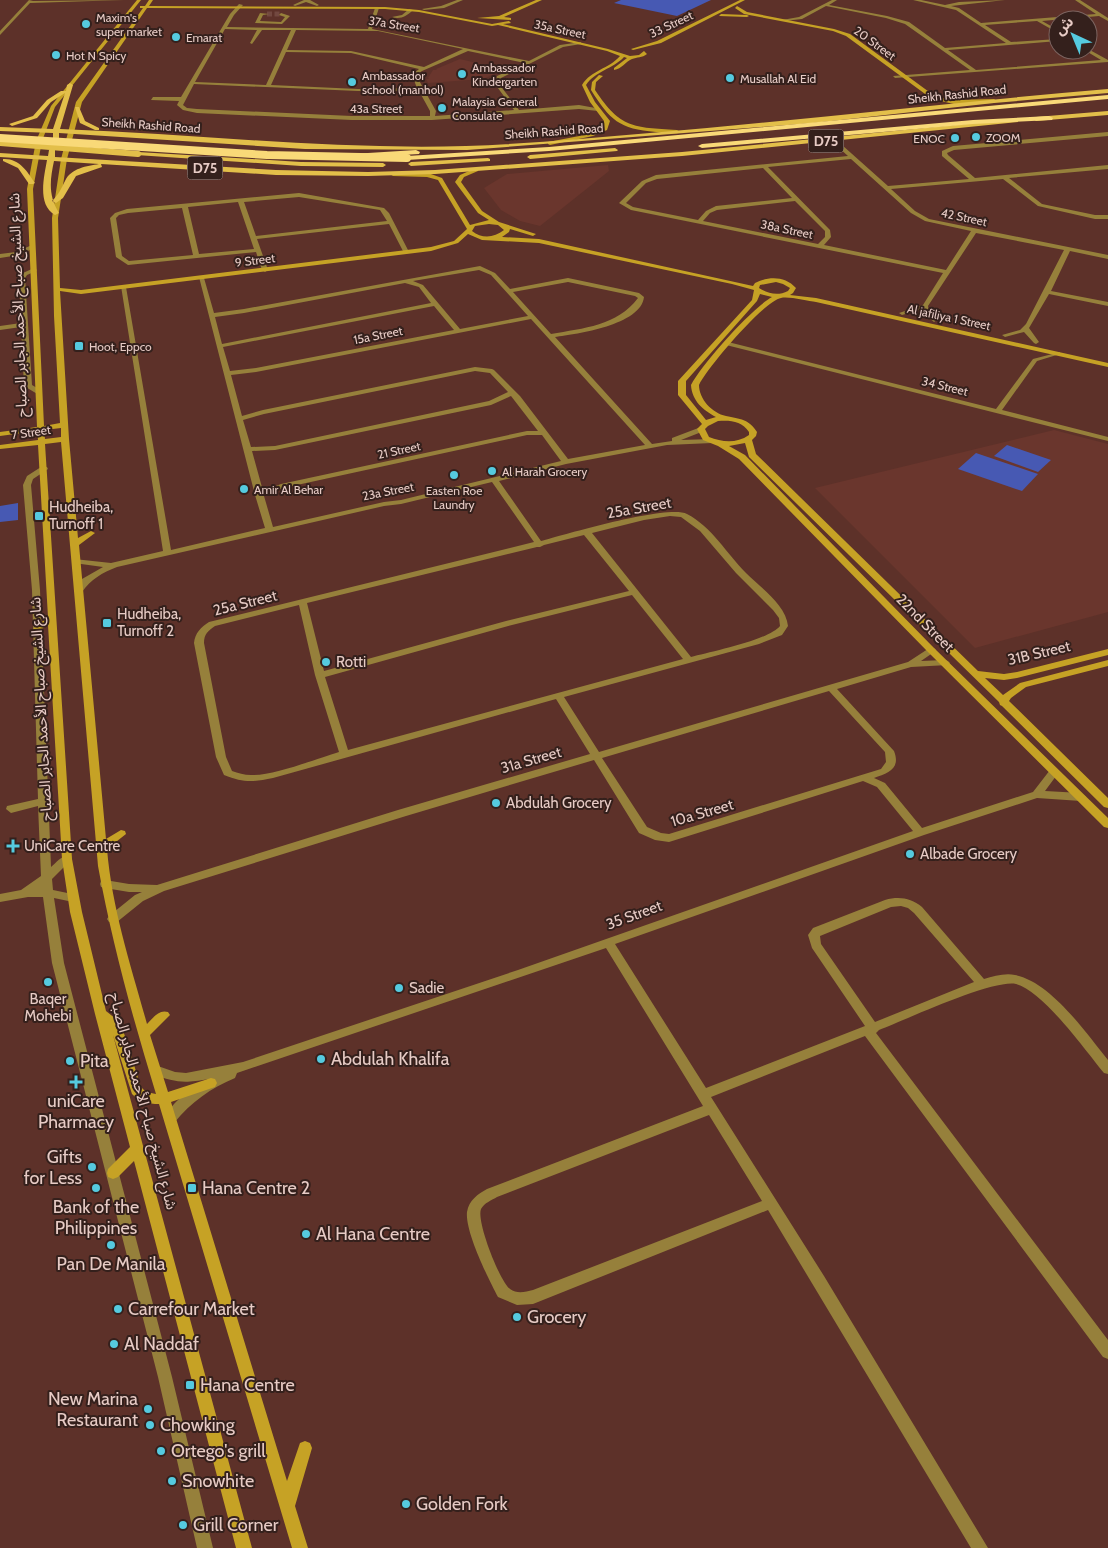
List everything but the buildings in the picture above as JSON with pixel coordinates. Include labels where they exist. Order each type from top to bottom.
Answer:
[{"type":"highway","name":"Sheikh Rashid Road","points":[[613,147],[850,121],[1108,97]]},
{"type":"highway","name":"Sheikh Rashid Road","points":[[613,147],[1108,105]]},
{"type":"highway","points":[[0,138],[243,154],[407,161],[613,147],[687,147],[973,122],[1049,118]]},
{"type":"highway","points":[[754,126],[850,121]]},
{"type":"highway","points":[[346,158],[366,154],[467,148]]},
{"type":"main road","points":[[55,213],[49,203],[45,189],[54,153],[54,135],[68,98],[70,85]]},
{"type":"main road","name":"Sheikh Rashid Road","points":[[70,133],[149,136],[332,148],[467,148],[550,144],[754,126],[1108,91]]},
{"type":"main road","points":[[0,127],[20,123],[35,117],[49,102],[63,92]]},
{"type":"main road","points":[[77,108],[82,122],[90,127],[149,136]]},
{"type":"main road","name":"D75","points":[[0,155],[54,153],[64,159],[291,173],[387,173],[476,170],[825,141],[842,143],[1049,118],[1108,113]]},
{"type":"main road","points":[[0,127],[43,130],[54,135]]},
{"type":"main road","points":[[39,141],[54,135],[70,133],[170,142],[208,141]]},
{"type":"main road","points":[[0,143],[301,164],[407,161]]},
{"type":"main road","points":[[54,153],[67,147]]},
{"type":"main road","points":[[0,149],[36,154]]},
{"type":"main road","points":[[0,149],[138,154]]},
{"type":"main road","points":[[54,153],[64,159]]},
{"type":"main road","points":[[0,159],[19,165],[31,183]]},
{"type":"main road","points":[[56,202],[64,193],[70,178],[77,172],[100,166],[143,164]]},
{"type":"street","points":[[0,33],[30,1],[122,0]]},
{"type":"street","name":"شارع الشيخ صباح الأحمد الجابر الصباح","points":[[138,0],[63,92],[53,107],[39,141],[31,183],[39,394],[67,859],[100,1014],[244,1548]]},
{"type":"street","points":[[144,0],[140,6],[394,6],[442,10],[469,18],[497,17],[540,0]]},
{"type":"street","points":[[152,0],[165,4],[411,10],[484,22],[489,18]]},
{"type":"street","name":"شارع الشيخ صباح الأحمد الجابر الصباح","points":[[152,0],[86,90],[77,108],[64,159],[55,213],[56,301],[65,439],[101,848],[105,884],[113,919],[144,1034],[300,1548]]},
{"type":"street","points":[[295,5],[308,0],[317,5]]},
{"type":"street","points":[[442,10],[460,0]]},
{"type":"street","name":"33 Street","points":[[633,49],[659,42],[743,0]]},
{"type":"street","name":"33 Street","points":[[632,57],[643,56],[644,52],[669,42],[752,0]]},
{"type":"street","points":[[800,21],[835,0]]},
{"type":"street","points":[[916,0],[957,9],[1011,44]]},
{"type":"street","points":[[948,6],[958,3],[1003,0]]},
{"type":"street","points":[[1077,0],[1108,20]]},
{"type":"street","points":[[498,25],[547,1]]},
{"type":"street","points":[[184,97],[238,6]]},
{"type":"street","points":[[825,6],[903,21],[976,72]]},
{"type":"street","points":[[142,12],[169,7]]},
{"type":"street","points":[[266,7],[265,14],[258,23],[284,23],[288,16],[281,14]]},
{"type":"street","name":"20 Street","points":[[737,7],[746,13],[800,21],[848,35],[927,102],[923,109]]},
{"type":"street","points":[[370,29],[377,8]]},
{"type":"street","points":[[394,17],[403,16],[411,10]]},
{"type":"street","name":"20 Street","points":[[721,15],[747,16],[835,34],[844,38],[900,78],[930,96],[954,102],[994,101]]},
{"type":"street","points":[[981,24],[1099,15]]},
{"type":"street","name":"35a Street","points":[[497,17],[524,29],[623,51]]},
{"type":"street","points":[[1038,20],[1048,26]]},
{"type":"street","name":"35a Street","points":[[484,22],[623,51]]},
{"type":"street","points":[[274,29],[278,23]]},
{"type":"street","name":"37a Street","points":[[224,28],[370,29],[390,31],[528,62]]},
{"type":"street","points":[[115,29],[122,31],[115,42],[118,46]]},
{"type":"street","points":[[252,43],[260,29]]},
{"type":"street","points":[[268,86],[294,29]]},
{"type":"street","points":[[559,39],[562,46]]},
{"type":"street","points":[[944,49],[1048,41]]},
{"type":"street","points":[[518,112],[497,82],[504,73],[562,46],[579,43]]},
{"type":"street","points":[[324,47],[353,48],[351,52]]},
{"type":"street","points":[[432,118],[433,111],[414,76],[422,68],[469,49]]},
{"type":"street","points":[[644,52],[633,49],[623,51],[616,63],[591,77],[585,83],[585,89],[593,102],[627,127],[677,132]]},
{"type":"street","points":[[284,51],[351,52],[422,68]]},
{"type":"street","points":[[605,128],[606,121],[593,90],[594,82],[632,57],[623,51]]},
{"type":"street","points":[[900,78],[1107,61]]},
{"type":"street","points":[[193,83],[358,90],[420,89]]},
{"type":"street","points":[[165,94],[184,97]]},
{"type":"street","points":[[153,99],[184,97]]},
{"type":"street","name":"43a Street","points":[[184,97],[181,106],[193,110],[338,118],[432,118],[600,107]]},
{"type":"street","name":"43a Street","points":[[579,107],[593,102]]},
{"type":"street","points":[[600,107],[616,106]]},
{"type":"street","points":[[550,144],[591,135],[605,128],[614,131],[624,130],[627,127]]},
{"type":"street","points":[[974,180],[945,156],[944,152],[953,148],[1108,134]]},
{"type":"street","name":"42 Street","points":[[842,143],[853,158],[922,218],[936,223],[1108,257]]},
{"type":"street","points":[[765,167],[853,158]]},
{"type":"street","points":[[765,167],[828,230],[828,237],[819,247]]},
{"type":"street","name":"38a Street","points":[[765,167],[653,178],[644,182],[624,200],[623,205],[819,247],[948,272]]},
{"type":"street","points":[[888,189],[1107,168]]},
{"type":"street","points":[[476,170],[462,176],[458,182],[480,212],[497,223],[527,233],[728,276],[764,281]]},
{"type":"street","points":[[387,173],[428,175],[440,179],[474,236],[539,241],[724,280],[757,290]]},
{"type":"street","points":[[1004,177],[1040,205],[1095,217],[1108,217]]},
{"type":"street","points":[[258,250],[140,263],[123,262],[119,257],[114,218],[117,214],[126,211],[304,195],[378,208],[384,211],[406,252]]},
{"type":"street","points":[[698,222],[708,212],[716,208],[798,199]]},
{"type":"street","points":[[240,200],[265,270]]},
{"type":"street","points":[[185,206],[197,257]]},
{"type":"street","points":[[254,238],[390,222]]},
{"type":"street","points":[[469,229],[480,223],[497,223]]},
{"type":"street","points":[[492,238],[506,233],[508,230],[506,226]]},
{"type":"street","name":"9 Street","points":[[431,249],[456,242],[469,229]]},
{"type":"street","points":[[902,313],[924,306],[977,231]]},
{"type":"street","name":"9 Street","points":[[56,301],[81,292],[440,249],[492,238]]},
{"type":"street","points":[[1005,335],[1020,332],[1026,328],[1071,249]]},
{"type":"street","points":[[11,255],[33,259]]},
{"type":"street","points":[[0,256],[11,255],[33,259]]},
{"type":"street","points":[[33,259],[23,277],[24,325],[27,383],[29,388],[39,394]]},
{"type":"street","points":[[211,315],[233,313],[480,268],[490,271],[510,291],[650,446]]},
{"type":"street","points":[[201,278],[269,528]]},
{"type":"street","points":[[510,291],[568,280],[637,294],[642,298],[628,315],[617,322],[551,336]]},
{"type":"street","points":[[406,281],[417,284],[458,331]]},
{"type":"street","points":[[724,418],[703,426],[682,396],[682,381],[755,300],[757,284],[764,281]]},
{"type":"street","name":"Al jafiliya 1 Street","points":[[764,281],[780,281],[789,284],[793,288],[1108,359]]},
{"type":"street","points":[[123,287],[167,551]]},
{"type":"street","points":[[724,418],[700,401],[696,393],[695,384],[705,369],[765,305],[791,292],[793,288]]},
{"type":"street","name":"9 Street","points":[[56,289],[81,292]]},
{"type":"street","name":"Al jafiliya 1 Street","points":[[757,290],[768,295],[816,300],[1108,365]]},
{"type":"street","points":[[1046,292],[1108,304]]},
{"type":"street","points":[[220,346],[435,304]]},
{"type":"street","points":[[924,306],[926,313],[934,320]]},
{"type":"street","name":"15a Street","points":[[228,372],[256,370],[533,317]]},
{"type":"street","points":[[0,328],[24,325]]},
{"type":"street","points":[[1026,328],[1036,342]]},
{"type":"street","points":[[1024,345],[1033,352],[1035,360]]},
{"type":"street","name":"34 Street","points":[[727,346],[1108,439]]},
{"type":"street","points":[[1002,412],[1015,394],[1016,387],[1035,360],[1058,353]]},
{"type":"street","points":[[240,419],[254,414],[487,369],[492,371],[512,393],[566,462]]},
{"type":"street","points":[[248,449],[274,448],[491,403],[512,393]]},
{"type":"street","name":"22nd Street","points":[[724,418],[734,419],[750,425],[753,430],[748,440],[752,455],[1108,804]]},
{"type":"street","name":"7 Street","points":[[0,434],[64,425]]},
{"type":"street","name":"23a Street","points":[[667,443],[703,426]]},
{"type":"street","name":"22nd Street","points":[[703,426],[702,434],[742,458],[931,650],[1108,824]]},
{"type":"street","name":"21 Street","points":[[259,495],[281,486],[527,433],[544,433]]},
{"type":"street","name":"7 Street","points":[[0,448],[65,439]]},
{"type":"street","points":[[717,442],[731,444],[748,440]]},
{"type":"street","name":"23a Street","points":[[79,590],[85,582],[98,572],[114,565],[167,551],[269,528],[401,502],[566,462],[667,443],[717,442]]},
{"type":"street","points":[[44,469],[30,478],[27,485],[34,548],[47,892],[58,963],[165,1377],[204,1548]]},
{"type":"street","points":[[495,480],[540,545]]},
{"type":"street","name":"25a Street","points":[[670,514],[683,515],[703,529],[739,571],[776,608],[783,618],[784,626],[779,634],[768,638],[273,775],[253,779],[240,778],[228,773],[221,757],[198,643],[199,636],[212,624],[540,545],[644,518],[670,514]]},
{"type":"street","points":[[75,544],[91,533]]},
{"type":"street","points":[[587,533],[688,659]]},
{"type":"street","name":"23a Street","points":[[77,561],[100,565],[114,565]]},
{"type":"street","points":[[320,675],[509,623],[634,592]]},
{"type":"street","points":[[303,603],[320,675],[344,754]]},
{"type":"street","points":[[37,630],[53,617]]},
{"type":"street","name":"31a Street","points":[[911,664],[931,650]]},
{"type":"street","name":"31B Street","points":[[976,674],[1004,677],[1017,675],[1108,652]]},
{"type":"street","name":"31a Street","points":[[113,919],[139,898],[160,888],[402,813],[911,664],[945,663]]},
{"type":"street","name":"31B Street","points":[[1003,703],[1007,696],[1023,685],[1108,663]]},
{"type":"street","name":"10a Street","points":[[558,696],[643,830],[659,838],[668,838],[885,771],[891,765],[890,751],[830,687]]},
{"type":"street","points":[[1037,794],[1054,772]]},
{"type":"street","points":[[865,778],[881,785],[920,832]]},
{"type":"street","name":"35 Street","points":[[170,1119],[184,1102],[211,1083],[243,1067],[608,942],[920,832],[1037,794],[1081,797]]},
{"type":"street","points":[[11,809],[44,801]]},
{"type":"street","points":[[101,848],[121,834]]},
{"type":"street","points":[[23,892],[46,878],[67,859]]},
{"type":"street","name":"31a Street","points":[[105,884],[129,888],[160,888]]},
{"type":"street","points":[[0,898],[23,892],[47,892],[74,898]]},
{"type":"street","points":[[982,984],[918,910],[908,903],[895,901],[822,928],[814,935],[816,945],[871,1030],[1108,1352]]},
{"type":"street","points":[[608,942],[885,1388],[980,1548]]},
{"type":"street","points":[[704,1095],[791,1059],[871,1030],[982,984],[1001,979],[1020,981],[1037,990],[1108,1069]]},
{"type":"street","points":[[100,1014],[112,1022],[119,1032],[138,1094],[151,1100],[164,1099],[211,1083]]},
{"type":"street","points":[[144,1034],[164,1015]]},
{"type":"street","name":"35 Street","points":[[155,1070],[175,1077],[186,1078],[243,1067]]},
{"type":"street","points":[[712,1108],[492,1193],[478,1202],[474,1210],[475,1227],[503,1292],[517,1299],[533,1298],[771,1203]]},
{"type":"street","points":[[113,1173],[136,1150]]},
{"type":"street","points":[[287,1505],[305,1448]]},
{"type":"shaded area","points":[[621,0],[711,0],[677,16],[614,3]]},
{"type":"shaded area","name":"Ambassador Kindergarten","points":[[460,59],[501,71],[483,79],[428,83],[426,79],[429,79],[433,70],[437,70]]},
{"type":"shaded area","points":[[608,165],[609,171],[540,226],[520,221],[501,210],[484,188],[507,174]]},
{"type":"shaded area","points":[[1054,430],[1108,444],[1108,612],[975,648],[815,488]]},
{"type":"shaded area","points":[[1007,445],[1051,460],[1038,472],[994,456]]},
{"type":"shaded area","points":[[976,453],[1038,474],[1022,491],[958,469]]},
{"type":"shaded area","points":[[18,503],[18,520],[0,522],[0,506]]},
{"type":"tunnel","points":[[267,14],[281,14]]},
{"type":"place","name":"Maxim's super market","points":[[86,24]]},
{"type":"place","name":"Emarat","points":[[176,37]]},
{"type":"place","name":"Hot N Spicy","points":[[56,55]]},
{"type":"place","name":"Ambassador Kindergarten","points":[[462,74]]},
{"type":"place","name":"Musallah Al Eid","points":[[730,78]]},
{"type":"place","name":"Ambassador school (manhol)","points":[[352,82]]},
{"type":"place","name":"Malaysia General Consulate","points":[[442,108]]},
{"type":"place","name":"ZOOM","points":[[976,137]]},
{"type":"place","name":"ENOC","points":[[955,138]]},
{"type":"place","name":"Hoot, Eppco","points":[[79,346]]},
{"type":"place","name":"Al Harah Grocery","points":[[492,471]]},
{"type":"place","name":"Easten Roe Laundry","points":[[454,475]]},
{"type":"place","name":"Amir Al Behar","points":[[244,489]]},
{"type":"place","name":"Hudheiba, Turnoff 1","points":[[39,516]]},
{"type":"place","name":"Hudheiba, Turnoff 2","points":[[107,623]]},
{"type":"place","name":"Rotti","points":[[326,662]]},
{"type":"place","name":"Abdulah Grocery","points":[[496,803]]},
{"type":"place","name":"UniCare Centre","points":[[13,846]]},
{"type":"place","name":"Albade Grocery","points":[[910,854]]},
{"type":"place","name":"Baqer Mohebi","points":[[48,982]]},
{"type":"place","name":"Sadie","points":[[399,988]]},
{"type":"place","name":"Abdulah Khalifa","points":[[321,1059]]},
{"type":"place","name":"Pita","points":[[70,1061]]},
{"type":"place","name":"uniCare Pharmacy","points":[[76,1082]]},
{"type":"place","name":"Gifts for Less","points":[[92,1167]]},
{"type":"place","name":"Bank of the Philippines","points":[[96,1188]]},
{"type":"place","name":"Hana Centre 2","points":[[192,1188]]},
{"type":"place","name":"Al Hana Centre","points":[[306,1234]]},
{"type":"place","name":"Pan De Manila","points":[[111,1245]]},
{"type":"place","name":"Carrefour Market","points":[[118,1309]]},
{"type":"place","name":"Grocery","points":[[517,1317]]},
{"type":"place","name":"Al Naddaf","points":[[114,1344]]},
{"type":"place","name":"Hana Centre","points":[[190,1385]]},
{"type":"place","name":"New Marina Restaurant","points":[[148,1409]]},
{"type":"place","name":"Chowking","points":[[150,1425]]},
{"type":"place","name":"Ortego's grill","points":[[161,1451]]},
{"type":"place","name":"Snowhite","points":[[172,1481]]},
{"type":"place","name":"Golden Fork","points":[[406,1504]]},
{"type":"place","name":"Grill Corner","points":[[183,1525]]}]
